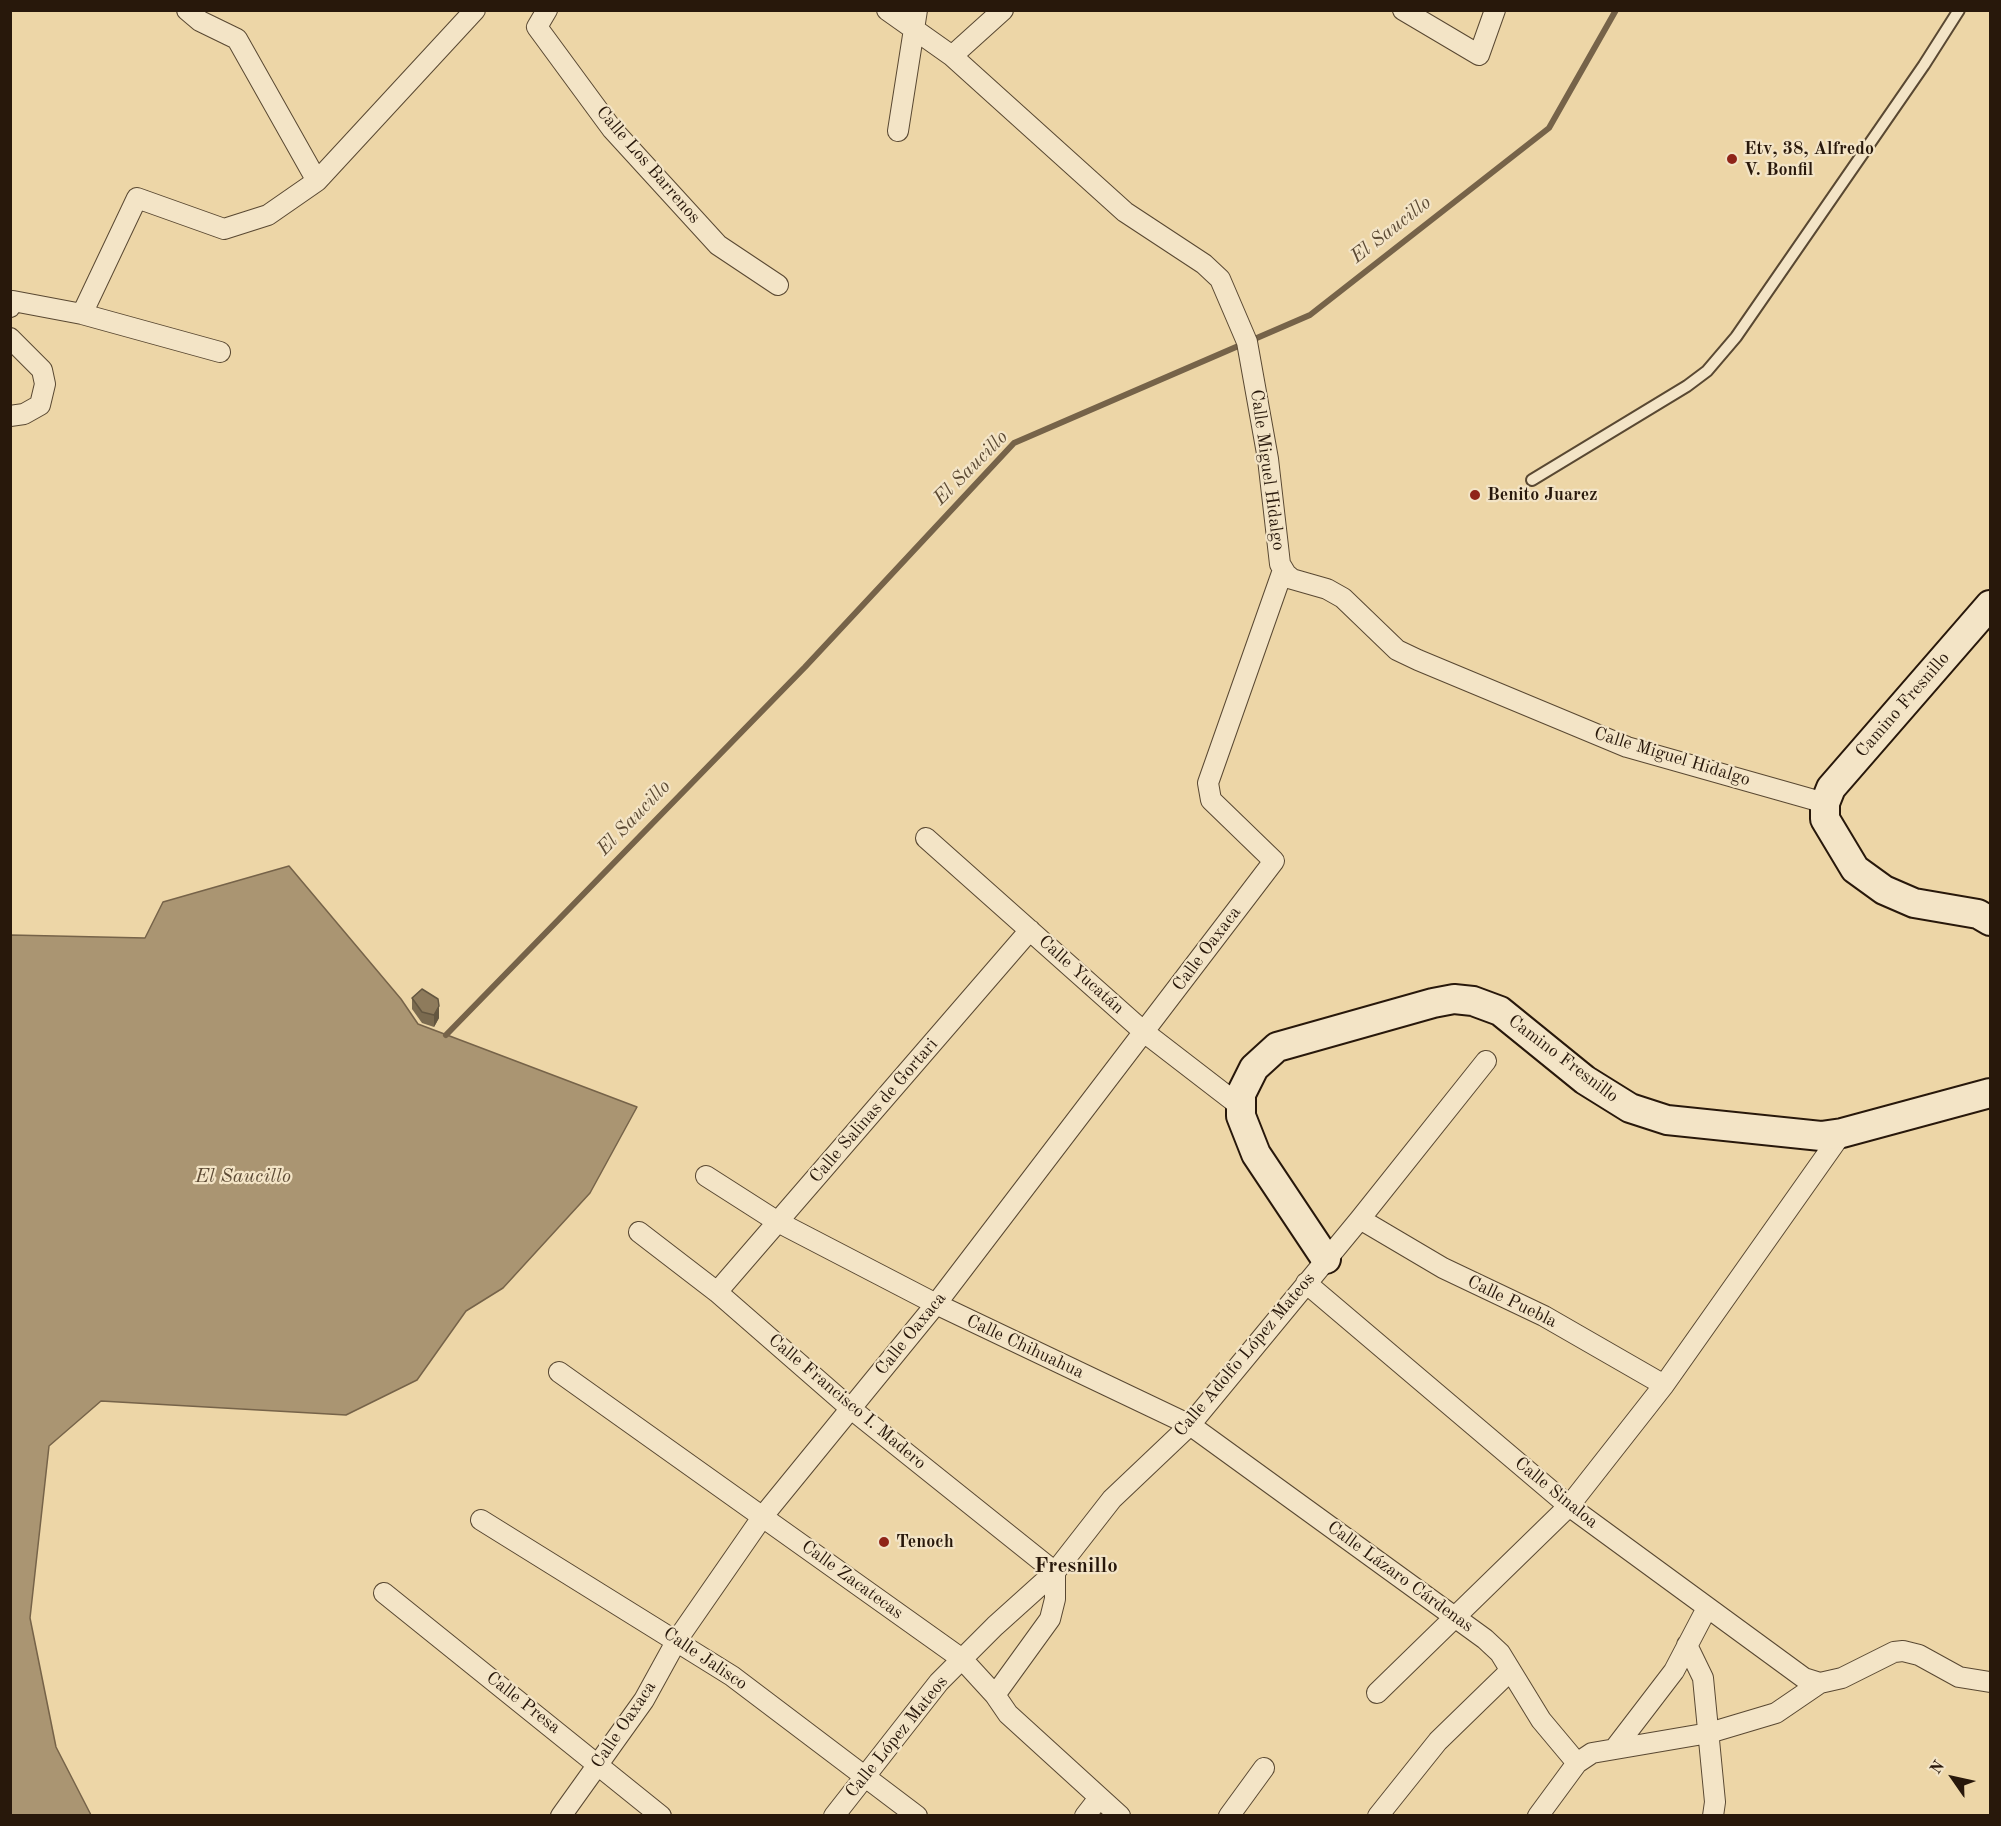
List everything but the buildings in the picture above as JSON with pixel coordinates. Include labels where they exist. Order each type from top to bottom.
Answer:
[{"type":"street","points":[[187,10],[200,21],[237,39],[317,181]]},
{"type":"street","points":[[82,314],[136,198],[224,229],[268,215],[317,181],[475,10]]},
{"type":"street","name":"Calle Miguel Hidalgo","points":[[887,10],[952,56],[1125,212],[1204,264],[1220,279],[1247,342],[1268,459],[1283,570],[1292,579],[1327,589],[1343,598],[1396,650],[1418,660],[1628,747],[1825,803]]},
{"type":"street","points":[[898,131],[917,10]]},
{"type":"street","points":[[952,56],[1003,10]]},
{"type":"street","points":[[1403,10],[1479,55],[1495,10]]},
{"type":"street","name":"Calle Los Barrenos","points":[[542,19],[612,129],[718,245],[777,285]]},
{"type":"street","points":[[10,307],[13,301],[82,314],[220,352]]},
{"type":"street","points":[[10,338],[42,370],[45,384],[40,405],[24,414],[10,416]]},
{"type":"street","name":"Calle Oaxaca","points":[[561,1815],[644,1700],[677,1640],[763,1516],[936,1304],[1274,861],[1211,800],[1208,783],[1283,570]]},
{"type":"street","name":"Camino Fresnillo","points":[[1825,803],[1831,788],[1990,605]]},
{"type":"street","points":[[1825,803],[1825,819],[1856,869],[1884,890],[1914,903],[1978,914],[1990,921]]},
{"type":"street","name":"Calle Yucatán","points":[[926,838],[1144,1032],[1240,1106]]},
{"type":"street","name":"Calle Salinas de Gortari","points":[[717,1292],[1030,930]]},
{"type":"street","name":"Camino Fresnillo","points":[[1240,1106],[1241,1095],[1254,1068],[1277,1047],[1421,1006],[1454,999],[1473,1001],[1500,1011],[1586,1080],[1630,1108],[1667,1120],[1803,1136],[1842,1133],[1990,1093]]},
{"type":"street","name":"Calle Adolfo López Mateos","points":[[962,1659],[1055,1572],[1112,1499],[1190,1425],[1360,1220],[1486,1061]]},
{"type":"street","points":[[1240,1106],[1244,1126],[1256,1154],[1326,1259]]},
{"type":"street","points":[[1377,1693],[1569,1506],[1664,1385],[1842,1133]]},
{"type":"street","name":"Calle Chihuahua","points":[[706,1176],[778,1222],[936,1304],[1190,1425]]},
{"type":"street","name":"Calle Puebla","points":[[1360,1220],[1443,1268],[1544,1316],[1664,1385]]},
{"type":"street","name":"Calle Francisco I. Madero","points":[[639,1232],[717,1292],[850,1408],[1055,1572]]},
{"type":"street","name":"Calle Sinaloa","points":[[1306,1283],[1569,1506],[1804,1678],[1820,1683]]},
{"type":"street","name":"Calle Zacatecas","points":[[559,1372],[962,1659],[995,1695],[1008,1714],[1120,1815]]},
{"type":"street","name":"Calle Lázaro Cárdenas","points":[[1190,1425],[1492,1646],[1541,1720],[1577,1762]]},
{"type":"street","name":"Calle Jalisco","points":[[481,1520],[732,1676],[917,1815]]},
{"type":"street","points":[[995,1695],[1050,1619],[1055,1599],[1055,1572]]},
{"type":"street","name":"Calle Presa","points":[[384,1593],[661,1815]]},
{"type":"street","points":[[1615,1748],[1674,1671],[1707,1608]]},
{"type":"street","points":[[1688,1645],[1703,1678],[1715,1802],[1713,1815]]},
{"type":"street","points":[[1538,1815],[1577,1762],[1592,1753],[1709,1733],[1776,1713],[1820,1683],[1842,1678],[1894,1652],[1903,1651],[1919,1656],[1959,1677],[1990,1682]]},
{"type":"street","name":"Calle López Mateos","points":[[834,1815],[939,1682],[962,1659]]},
{"type":"street","points":[[1378,1815],[1438,1741],[1510,1671]]},
{"type":"street","points":[[1229,1815],[1264,1768]]},
{"type":"street","points":[[1085,1815],[1099,1798]]},
{"type":"lane","points":[[1532,480],[1687,386],[1707,370],[1736,337],[1959,10]]},
{"type":"water","name":"El Saucillo","points":[[289,866],[401,999],[418,1024],[637,1107],[590,1193],[503,1288],[466,1311],[417,1380],[346,1415],[101,1401],[49,1446],[30,1618],[56,1747],[91,1815],[11,1815],[11,935],[145,938],[163,902]]},
{"type":"waterway","name":"El Saucillo","points":[[446,1035],[805,667],[1014,443],[1310,315],[1549,128],[1616,10]]},
{"type":"place","name":"Etv, 38, Alfredo V. Bonfil","points":[[1732,159]]},
{"type":"place","name":"Benito Juarez","points":[[1475,495]]},
{"type":"place","name":"Tenoch","points":[[884,1542]]},
{"type":"district","name":"Fresnillo","points":[[1076,1566]]}]
